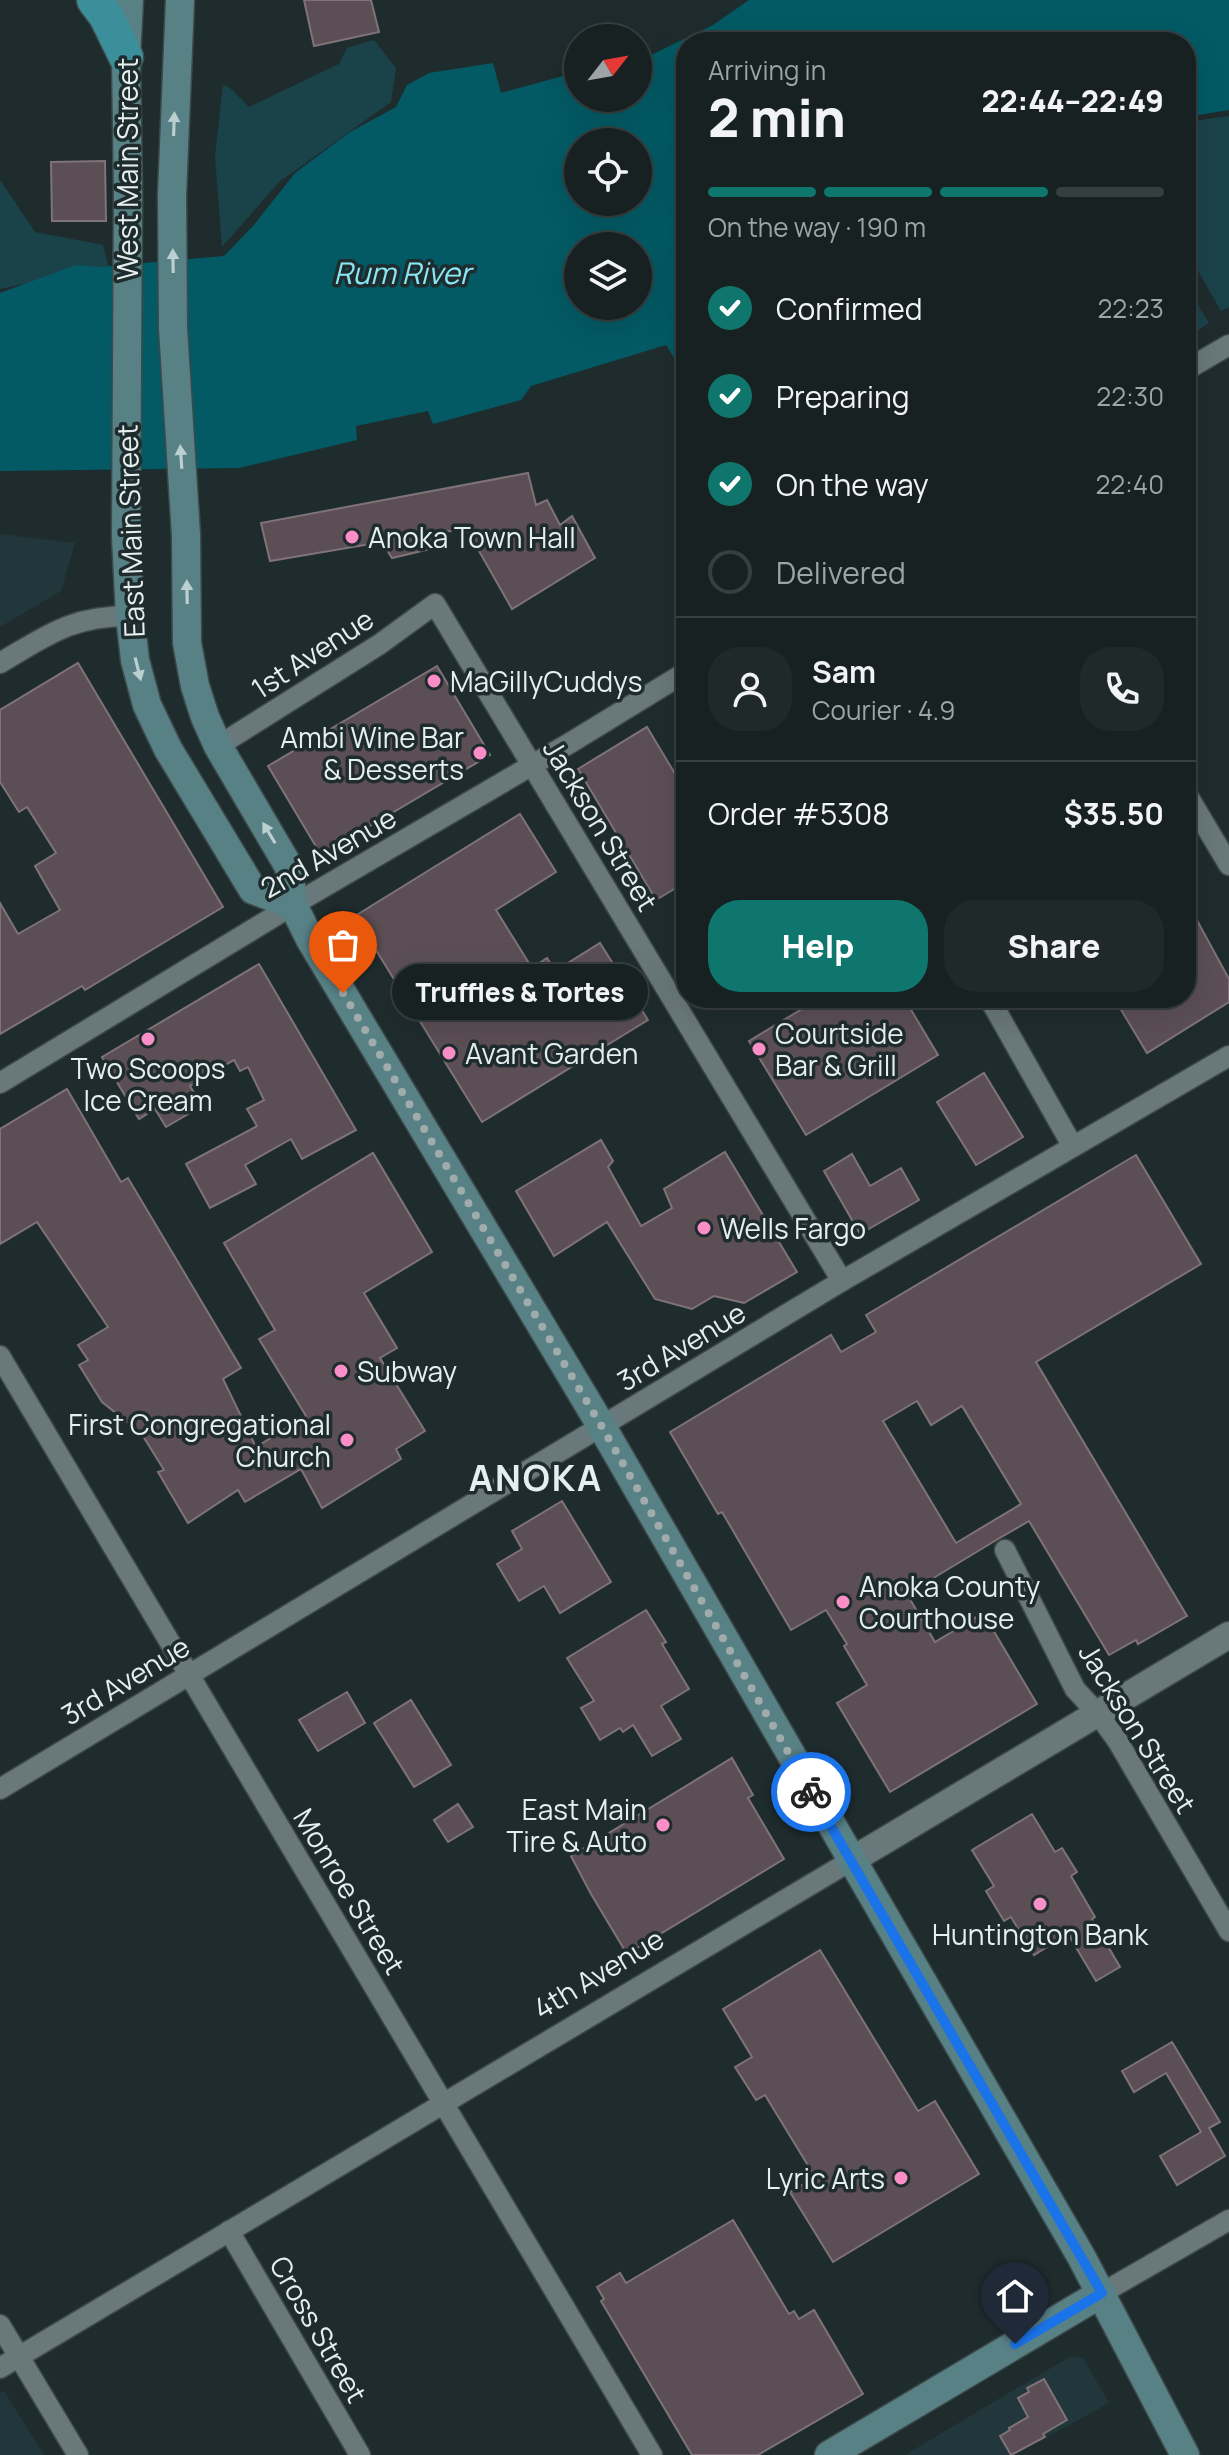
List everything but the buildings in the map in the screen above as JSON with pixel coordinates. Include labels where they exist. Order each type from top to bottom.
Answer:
[{"type":"highway","points":[[94,0],[106,16],[126,57]]},
{"type":"main road","name":"West Main Street","points":[[128,338],[126,57],[129,0]]},
{"type":"main road","name":"West Main Street","points":[[173,328],[172,195],[180,0]]},
{"type":"main road","name":"East Main Street","points":[[173,328],[186,535],[187,643],[195,686],[218,746],[289,867],[293,905],[310,939],[602,1427],[1102,2293],[1185,2455]]},
{"type":"main road","name":"East Main Street","points":[[128,338],[126,536],[130,616],[135,660],[147,705],[168,749],[253,890],[293,905]]},
{"type":"main road","points":[[829,2455],[1102,2293]]},
{"type":"street","points":[[1196,364],[1229,345]]},
{"type":"street","name":"1st Avenue","points":[[218,746],[380,644],[435,604]]},
{"type":"street","name":"Jackson Street","points":[[435,604],[676,1004]]},
{"type":"street","points":[[0,663],[62,627],[101,616],[130,616]]},
{"type":"street","name":"2nd Avenue","points":[[0,1083],[676,678]]},
{"type":"street","points":[[1196,810],[1229,865]]},
{"type":"street","name":"Jackson Street","points":[[679,1008],[842,1281]]},
{"type":"street","points":[[995,1008],[1072,1145]]},
{"type":"street","name":"3rd Avenue","points":[[0,1789],[842,1281],[1229,1056]]},
{"type":"street","name":"Monroe Street","points":[[0,1356],[652,2455]]},
{"type":"street","name":"Jackson Street","points":[[1005,1550],[1075,1689],[1117,1740],[1229,1931]]},
{"type":"street","name":"4th Avenue","points":[[0,2368],[1229,1635]]},
{"type":"street","points":[[1102,2293],[1229,2220]]},
{"type":"street","name":"Cross Street","points":[[229,2231],[360,2455]]},
{"type":"street","points":[[0,2325],[78,2455]]},
{"type":"shaded area","points":[[374,40],[396,68],[391,102],[279,182],[222,247],[215,156],[223,85],[249,107],[339,64],[347,48]]},
{"type":"shaded area","points":[[1229,116],[1229,307],[1221,311],[1196,267],[1196,121]]},
{"type":"shaded area","points":[[0,180],[35,232],[103,245],[108,266],[0,289]]},
{"type":"shaded area","points":[[1196,302],[1209,323],[1196,331]]},
{"type":"shaded area","points":[[0,534],[75,543],[61,591],[0,627]]},
{"type":"shaded area","points":[[1071,2356],[1083,2358],[1109,2403],[1014,2455],[905,2455]]},
{"type":"shaded area","points":[[4,2391],[44,2455],[0,2455],[0,2393]]},
{"type":"water","name":"Rum River","points":[[749,0],[1229,0],[1229,110],[1196,115],[1196,32],[699,32]]},
{"type":"water","name":"Rum River","points":[[676,43],[676,361],[666,345],[531,386],[521,400],[433,424],[428,411],[356,426],[357,440],[239,468],[0,471],[0,293],[76,265],[99,267],[224,256],[253,226],[295,173],[350,132],[396,107],[407,85],[429,73],[493,63],[501,93],[564,76],[564,112],[652,112],[652,55]]},
{"type":"way so far","points":[[343,993],[602,1427],[811,1792]]},
{"type":"place","name":"Anoka Town Hall","points":[[352,537]]},
{"type":"place","name":"MaGillyCuddys","points":[[434,681]]},
{"type":"place","name":"Ambi Wine Bar & Desserts","points":[[480,753]]},
{"type":"place","name":"Truffles & Tortes","points":[[343,993]]},
{"type":"place","name":"Two Scoops Ice Cream","points":[[148,1039]]},
{"type":"place","name":"Courtside Bar & Grill","points":[[759,1049]]},
{"type":"place","name":"Avant Garden","points":[[449,1053]]},
{"type":"place","name":"Wells Fargo","points":[[704,1228]]},
{"type":"place","name":"Subway","points":[[341,1371]]},
{"type":"place","name":"First Congregational Church","points":[[347,1440]]},
{"type":"place","name":"Anoka County Courthouse","points":[[843,1602]]},
{"type":"place","name":"East Main Tire & Auto","points":[[663,1825]]},
{"type":"place","name":"Huntington Bank","points":[[1040,1904]]},
{"type":"place","name":"Lyric Arts","points":[[901,2178]]},
{"type":"district","name":"ANOKA","points":[[536,1477]]},
{"type":"route","points":[[811,1792],[1102,2293],[1015,2344]]}]
